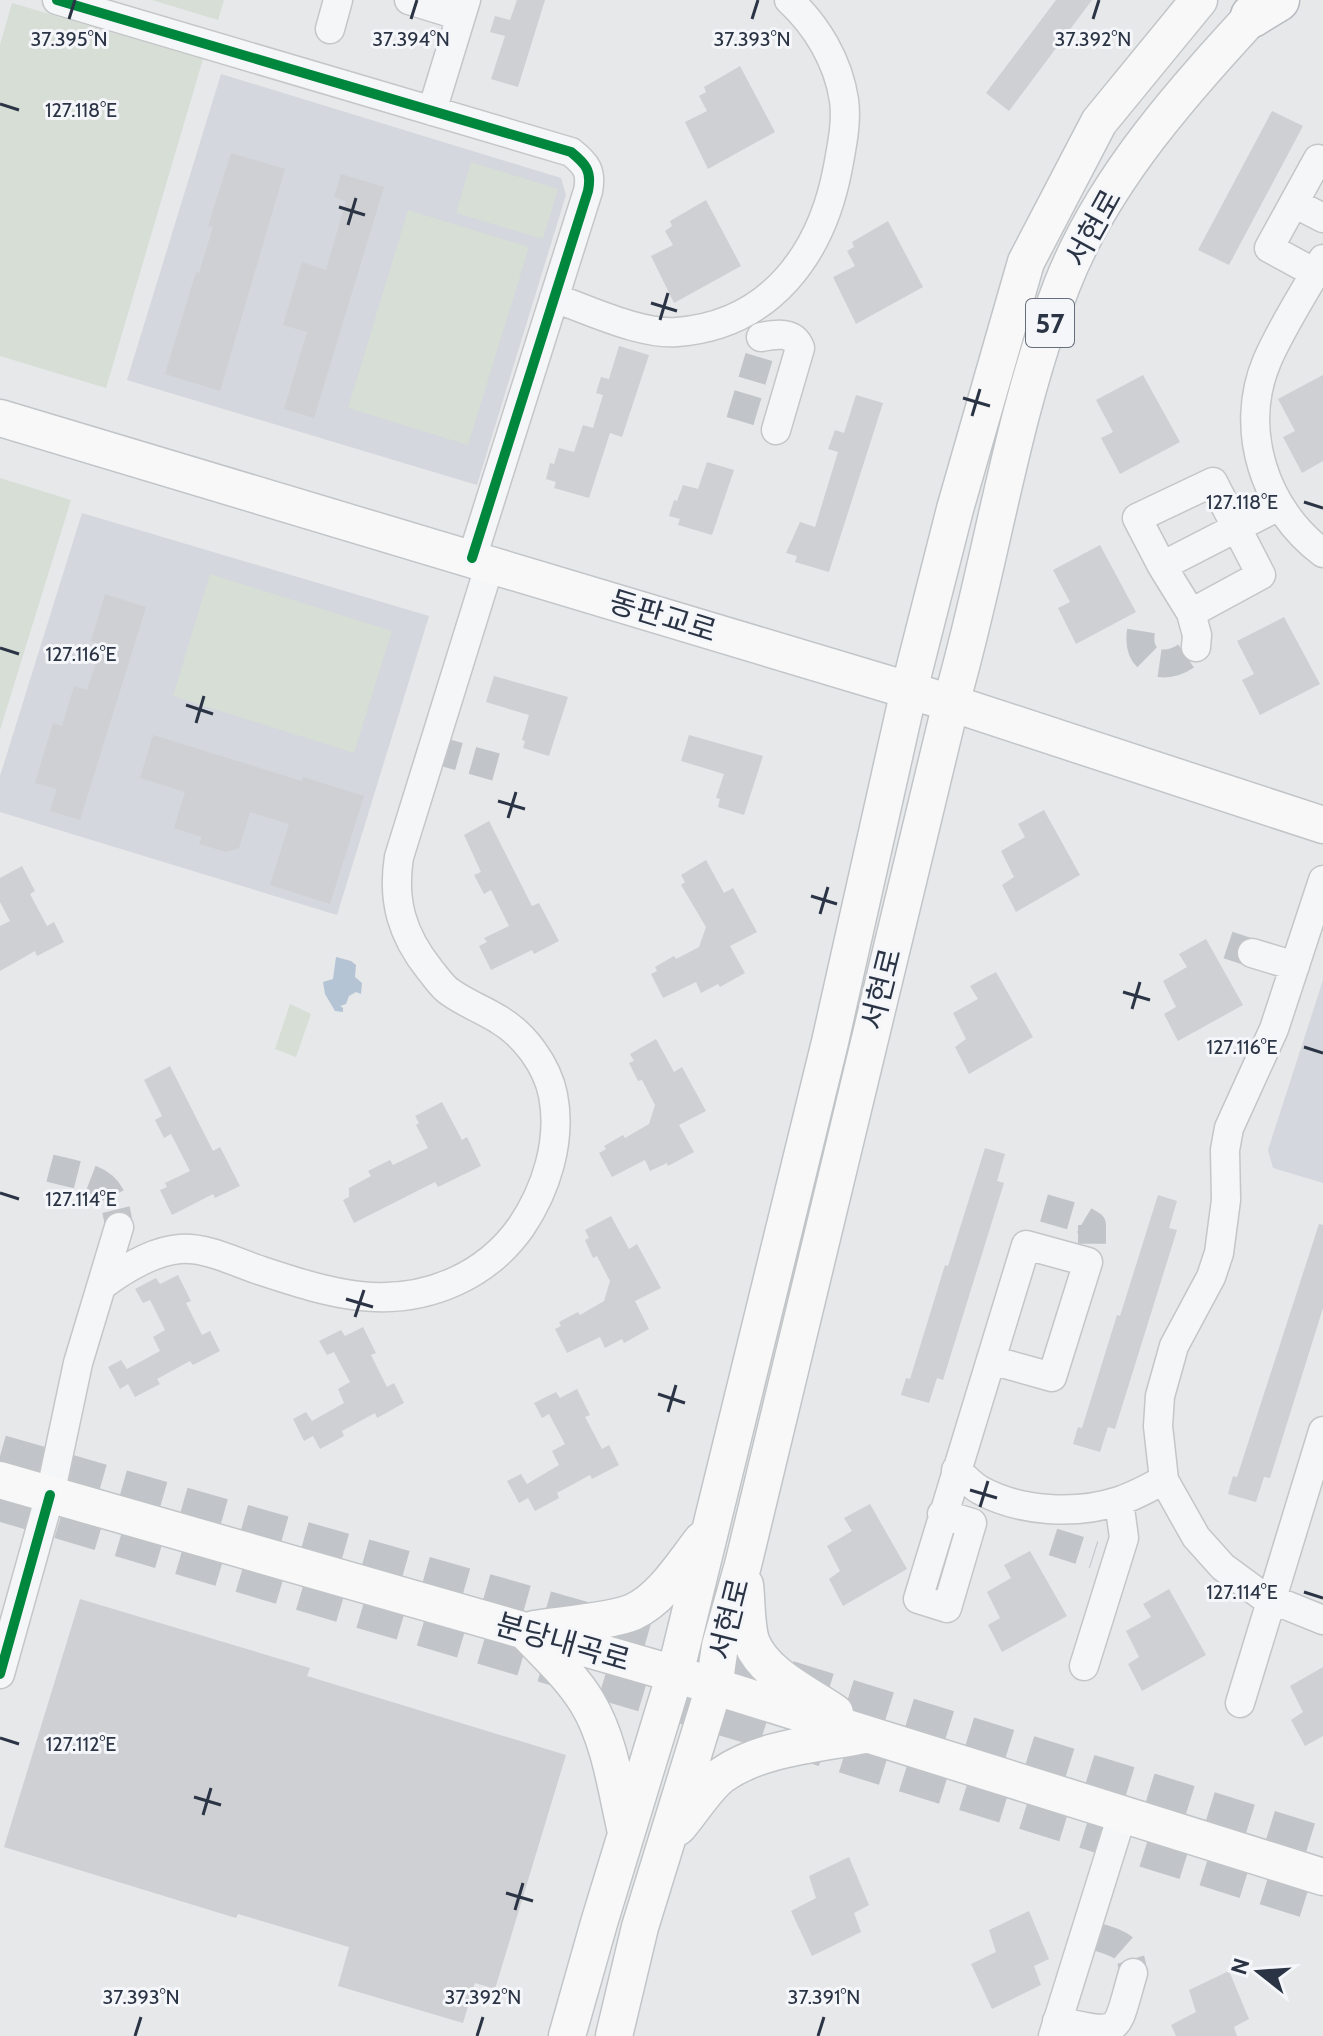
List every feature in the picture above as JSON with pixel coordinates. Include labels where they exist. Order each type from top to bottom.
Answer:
[{"type":"main road","name":"서현로","points":[[567,2036],[675,1674],[830,1042],[909,690],[955,509],[1026,262],[1099,122],[1199,0]]},
{"type":"main road","name":"서현로","points":[[614,2036],[640,1927],[714,1687],[720,1646],[743,1565],[951,703],[974,624],[1005,476],[1062,285],[1100,211],[1133,159],[1178,100],[1266,5]]},
{"type":"main road","name":"동판교로","points":[[0,418],[909,690],[1323,825]]},
{"type":"main road","name":"분당내곡로","points":[[0,1480],[675,1674],[1323,1877]]},
{"type":"main road","points":[[525,1631],[631,1614],[646,1604],[670,1579],[710,1530]]},
{"type":"main road","points":[[743,1565],[751,1640],[760,1656],[771,1669],[866,1734]]},
{"type":"main road","points":[[525,1631],[578,1688],[588,1705],[606,1749],[626,1832]]},
{"type":"main road","points":[[667,1839],[721,1776],[743,1764],[760,1756],[866,1734]]},
{"type":"street","points":[[57,0],[571,152],[585,163],[592,176],[554,298],[403,844],[395,884],[398,911],[408,939],[425,963],[447,990],[500,1020],[524,1038],[541,1066],[553,1094],[556,1133],[549,1168],[535,1207],[491,1261],[431,1292],[399,1299],[362,1297],[319,1289],[206,1253],[180,1249],[146,1259],[104,1284]]},
{"type":"street","points":[[330,29],[338,0]]},
{"type":"street","points":[[409,0],[464,8],[432,111]]},
{"type":"street","points":[[554,298],[644,329],[661,332],[697,329],[743,313],[773,295],[790,278],[818,232],[829,202],[843,138],[844,102],[829,52],[808,20],[789,0]]},
{"type":"street","points":[[1323,161],[1318,159],[1269,248],[1319,266],[1267,361],[1258,388],[1255,414],[1260,463],[1279,506],[1298,531],[1323,553]]},
{"type":"street","points":[[1294,203],[1323,218]]},
{"type":"street","points":[[743,313],[753,322],[760,347],[782,334],[797,340],[800,348],[776,430]]},
{"type":"street","points":[[1191,613],[1261,575],[1213,482],[1137,518],[1191,613],[1197,635],[1196,647]]},
{"type":"street","points":[[1162,566],[1279,506]]},
{"type":"street","points":[[1323,880],[1274,1029],[1229,1128],[1225,1150],[1226,1200],[1219,1253],[1211,1277],[1174,1346],[1160,1396],[1158,1426],[1164,1480],[1196,1537],[1223,1567],[1261,1595],[1323,1620]]},
{"type":"street","points":[[1252,953],[1295,966]]},
{"type":"street","points":[[0,1674],[50,1495],[78,1363],[119,1227]]},
{"type":"street","points":[[942,1514],[1026,1245],[1090,1255],[1052,1377],[991,1360]]},
{"type":"street","points":[[1240,1703],[1319,1460],[1323,1431]]},
{"type":"street","points":[[956,1470],[978,1489],[1034,1507],[1064,1509],[1119,1501],[1164,1480]]},
{"type":"street","points":[[1084,1666],[1105,1558],[1124,1538],[1119,1501]]},
{"type":"street","points":[[1122,1815],[1055,2028],[1108,2032],[1118,2025],[1133,1973]]},
{"type":"shaded area","points":[[152,0],[224,0],[218,20]]},
{"type":"shaded area","points":[[12,3],[203,59],[106,388],[0,356],[0,45]]},
{"type":"shaded area","points":[[221,74],[561,178],[566,195],[477,485],[127,380]]},
{"type":"shaded area","points":[[471,162],[558,189],[543,239],[456,213]]},
{"type":"shaded area","points":[[408,210],[529,247],[468,445],[348,408]]},
{"type":"shaded area","points":[[0,478],[71,500],[0,730]]},
{"type":"shaded area","points":[[82,513],[429,616],[337,915],[0,812],[0,776]]},
{"type":"shaded area","points":[[210,574],[392,631],[354,753],[173,696]]},
{"type":"shaded area","points":[[1323,980],[1323,1183],[1273,1168],[1268,1150]]},
{"type":"shaded area","points":[[290,1004],[311,1014],[296,1057],[275,1049]]},
{"type":"water","points":[[336,957],[356,965],[355,977],[362,983],[361,994],[356,992],[349,996],[346,1004],[340,1006],[343,1012],[335,1011],[325,994],[323,982],[333,979]]},
{"type":"building","points":[[517,0],[545,0],[518,87],[491,79],[505,36],[490,32],[495,16],[510,20]]},
{"type":"building","points":[[1056,0],[1092,0],[1009,111],[986,93]]},
{"type":"building","points":[[740,66],[775,132],[708,169],[685,122],[707,111],[699,96],[706,92],[704,87]]},
{"type":"building","points":[[1272,111],[1303,126],[1229,265],[1198,250]]},
{"type":"building","points":[[231,153],[285,169],[220,391],[165,374],[213,227],[208,226]]},
{"type":"building","points":[[341,174],[384,187],[314,418],[284,409],[307,332],[283,325],[302,262],[326,270],[346,201],[334,197]]},
{"type":"building","points":[[706,200],[741,266],[674,303],[651,256],[673,245],[665,231],[672,226],[670,221]]},
{"type":"building","points":[[888,221],[923,287],[856,324],[833,277],[855,266],[847,251],[854,247],[852,242]]},
{"type":"building","points":[[619,346],[649,355],[622,437],[610,433],[589,498],[554,488],[556,482],[546,479],[550,463],[554,464],[559,448],[574,452],[583,425],[593,428],[603,395],[596,393],[601,377],[609,379]]},
{"type":"building","points":[[1143,375],[1180,442],[1120,474],[1101,438],[1113,432],[1096,400]]},
{"type":"building","points":[[1323,375],[1323,461],[1302,473],[1283,437],[1295,431],[1278,399]]},
{"type":"building","points":[[856,395],[883,403],[829,572],[795,562],[797,556],[786,553],[800,522],[815,527],[838,452],[828,449],[835,430],[844,433]]},
{"type":"building","points":[[707,462],[734,470],[712,535],[678,525],[680,519],[669,516],[683,485],[698,489]]},
{"type":"building","points":[[1100,545],[1136,612],[1076,644],[1058,608],[1070,602],[1053,570]]},
{"type":"building","points":[[105,594],[146,607],[80,820],[50,811],[57,789],[35,783],[53,723],[62,726],[74,686],[87,690],[102,645],[91,641]]},
{"type":"building","points":[[1284,617],[1320,684],[1260,715],[1242,680],[1254,674],[1237,641]]},
{"type":"building","points":[[494,676],[568,697],[549,756],[523,748],[525,741],[522,740],[529,715],[486,702]]},
{"type":"building","points":[[153,735],[302,781],[303,777],[364,796],[330,904],[270,885],[289,824],[250,812],[239,848],[226,852],[199,844],[202,837],[174,828],[185,792],[140,778]]},
{"type":"building","points":[[689,735],[763,756],[744,815],[718,807],[720,799],[716,798],[724,774],[681,761]]},
{"type":"building","points":[[1044,810],[1080,875],[1016,912],[1002,885],[1014,877],[1001,851],[1025,837],[1018,824]]},
{"type":"building","points":[[489,821],[532,906],[539,903],[559,941],[491,970],[479,946],[487,942],[484,938],[509,926],[491,890],[484,894],[474,875],[481,872],[464,835]]},
{"type":"building","points":[[706,860],[724,893],[733,888],[757,932],[730,946],[745,973],[720,987],[718,984],[701,993],[696,982],[663,998],[651,974],[657,971],[655,967],[699,947],[706,927],[681,885],[685,882],[681,875]]},
{"type":"building","points":[[22,866],[35,891],[30,894],[47,926],[54,922],[64,942],[37,956],[35,951],[0,971],[0,926],[10,921],[0,902],[0,878]]},
{"type":"building","points":[[1206,939],[1243,1005],[1178,1041],[1164,1014],[1176,1007],[1163,981],[1187,967],[1179,954]]},
{"type":"building","points":[[996,972],[1033,1037],[969,1074],[955,1047],[966,1039],[953,1013],[978,999],[970,986]]},
{"type":"building","points":[[656,1039],[674,1072],[682,1067],[706,1111],[679,1125],[694,1152],[668,1166],[667,1163],[650,1171],[645,1160],[612,1177],[599,1153],[606,1149],[604,1146],[649,1124],[655,1105],[629,1063],[634,1061],[630,1054]]},
{"type":"building","points":[[170,1066],[213,1151],[220,1147],[240,1186],[215,1198],[213,1194],[172,1215],[160,1190],[167,1187],[165,1183],[190,1171],[171,1134],[164,1138],[155,1120],[162,1116],[144,1080]]},
{"type":"building","points":[[442,1102],[462,1140],[467,1137],[481,1166],[438,1187],[435,1182],[354,1223],[343,1200],[349,1197],[349,1188],[371,1176],[368,1171],[390,1160],[393,1165],[428,1148],[416,1125],[419,1123],[415,1116]]},
{"type":"building","points":[[985,1148],[1005,1154],[997,1181],[1004,1183],[943,1380],[937,1378],[929,1403],[901,1395],[906,1378],[910,1379]]},
{"type":"building","points":[[1158,1195],[1177,1201],[1169,1228],[1177,1230],[1115,1429],[1108,1427],[1100,1452],[1073,1444],[1078,1427],[1082,1428]]},
{"type":"building","points":[[611,1216],[629,1249],[637,1244],[661,1288],[635,1301],[649,1329],[624,1343],[622,1339],[605,1348],[600,1337],[567,1353],[555,1329],[561,1326],[559,1322],[578,1312],[580,1315],[604,1301],[610,1281],[597,1256],[593,1258],[585,1240],[589,1238],[585,1230]]},
{"type":"building","points":[[1319,1224],[1323,1225],[1323,1308],[1270,1478],[1264,1477],[1256,1502],[1228,1494],[1233,1476],[1237,1477]]},
{"type":"building","points":[[178,1275],[191,1301],[186,1303],[202,1335],[210,1331],[220,1351],[193,1365],[190,1361],[157,1379],[160,1384],[135,1397],[128,1384],[120,1389],[108,1367],[121,1360],[127,1369],[160,1351],[153,1337],[165,1330],[150,1300],[143,1303],[135,1289],[156,1278],[160,1284]]},
{"type":"building","points":[[363,1327],[376,1353],[371,1355],[387,1387],[394,1383],[404,1403],[377,1418],[375,1413],[342,1431],[344,1436],[320,1449],[313,1436],[304,1441],[293,1419],[306,1412],[312,1421],[344,1403],[338,1389],[350,1382],[334,1352],[327,1355],[319,1341],[341,1330],[345,1336]]},
{"type":"building","points":[[577,1389],[590,1415],[585,1417],[602,1449],[609,1445],[619,1465],[592,1479],[590,1475],[557,1493],[559,1498],[535,1511],[528,1498],[519,1503],[507,1481],[521,1474],[527,1484],[559,1465],[552,1451],[565,1444],[549,1414],[542,1418],[534,1403],[556,1392],[560,1398]]},
{"type":"building","points":[[870,1504],[907,1569],[843,1606],[829,1579],[840,1571],[827,1546],[852,1531],[844,1518]]},
{"type":"building","points":[[1030,1551],[1067,1616],[1002,1652],[988,1625],[1000,1618],[987,1592],[1011,1578],[1004,1565]]},
{"type":"building","points":[[1169,1589],[1206,1655],[1142,1691],[1128,1664],[1139,1657],[1126,1631],[1151,1617],[1143,1604]]},
{"type":"building","points":[[80,1599],[310,1668],[307,1676],[566,1755],[495,1989],[475,1983],[463,2023],[338,1986],[349,1947],[238,1914],[236,1918],[4,1847]]},
{"type":"building","points":[[1323,1667],[1323,1736],[1305,1746],[1291,1720],[1303,1712],[1290,1686]]},
{"type":"building","points":[[849,1857],[869,1905],[854,1913],[861,1932],[812,1956],[791,1911],[816,1898],[809,1876]]},
{"type":"building","points":[[1029,1911],[1049,1959],[1034,1966],[1041,1985],[992,2009],[971,1964],[996,1952],[989,1930]]},
{"type":"building","points":[[1229,1971],[1249,2019],[1234,2027],[1237,2036],[1176,2036],[1171,2025],[1196,2012],[1189,1990]]},
{"type":"tunnel","points":[[740,421],[759,357]]},
{"type":"tunnel","points":[[1141,631],[1144,653],[1158,663],[1178,661],[1196,647]]},
{"type":"tunnel","points":[[432,749],[496,767]]},
{"type":"tunnel","points":[[1228,945],[1252,953]]},
{"type":"tunnel","points":[[50,1168],[99,1183],[112,1198],[119,1227]]},
{"type":"tunnel","points":[[1044,1208],[1092,1225],[1092,1249]]},
{"type":"tunnel","points":[[0,1456],[767,1675],[1323,1848]]},
{"type":"tunnel","points":[[0,1500],[755,1724],[1323,1902]]},
{"type":"tunnel","points":[[1053,1542],[1094,1555]]},
{"type":"tunnel","points":[[1098,1937],[1113,1942],[1127,1952],[1133,1973]]},
{"type":"cycle path","points":[[57,0],[571,152],[584,164],[589,178],[588,191],[472,558]]},
{"type":"cycle path","points":[[0,1674],[50,1495]]}]
